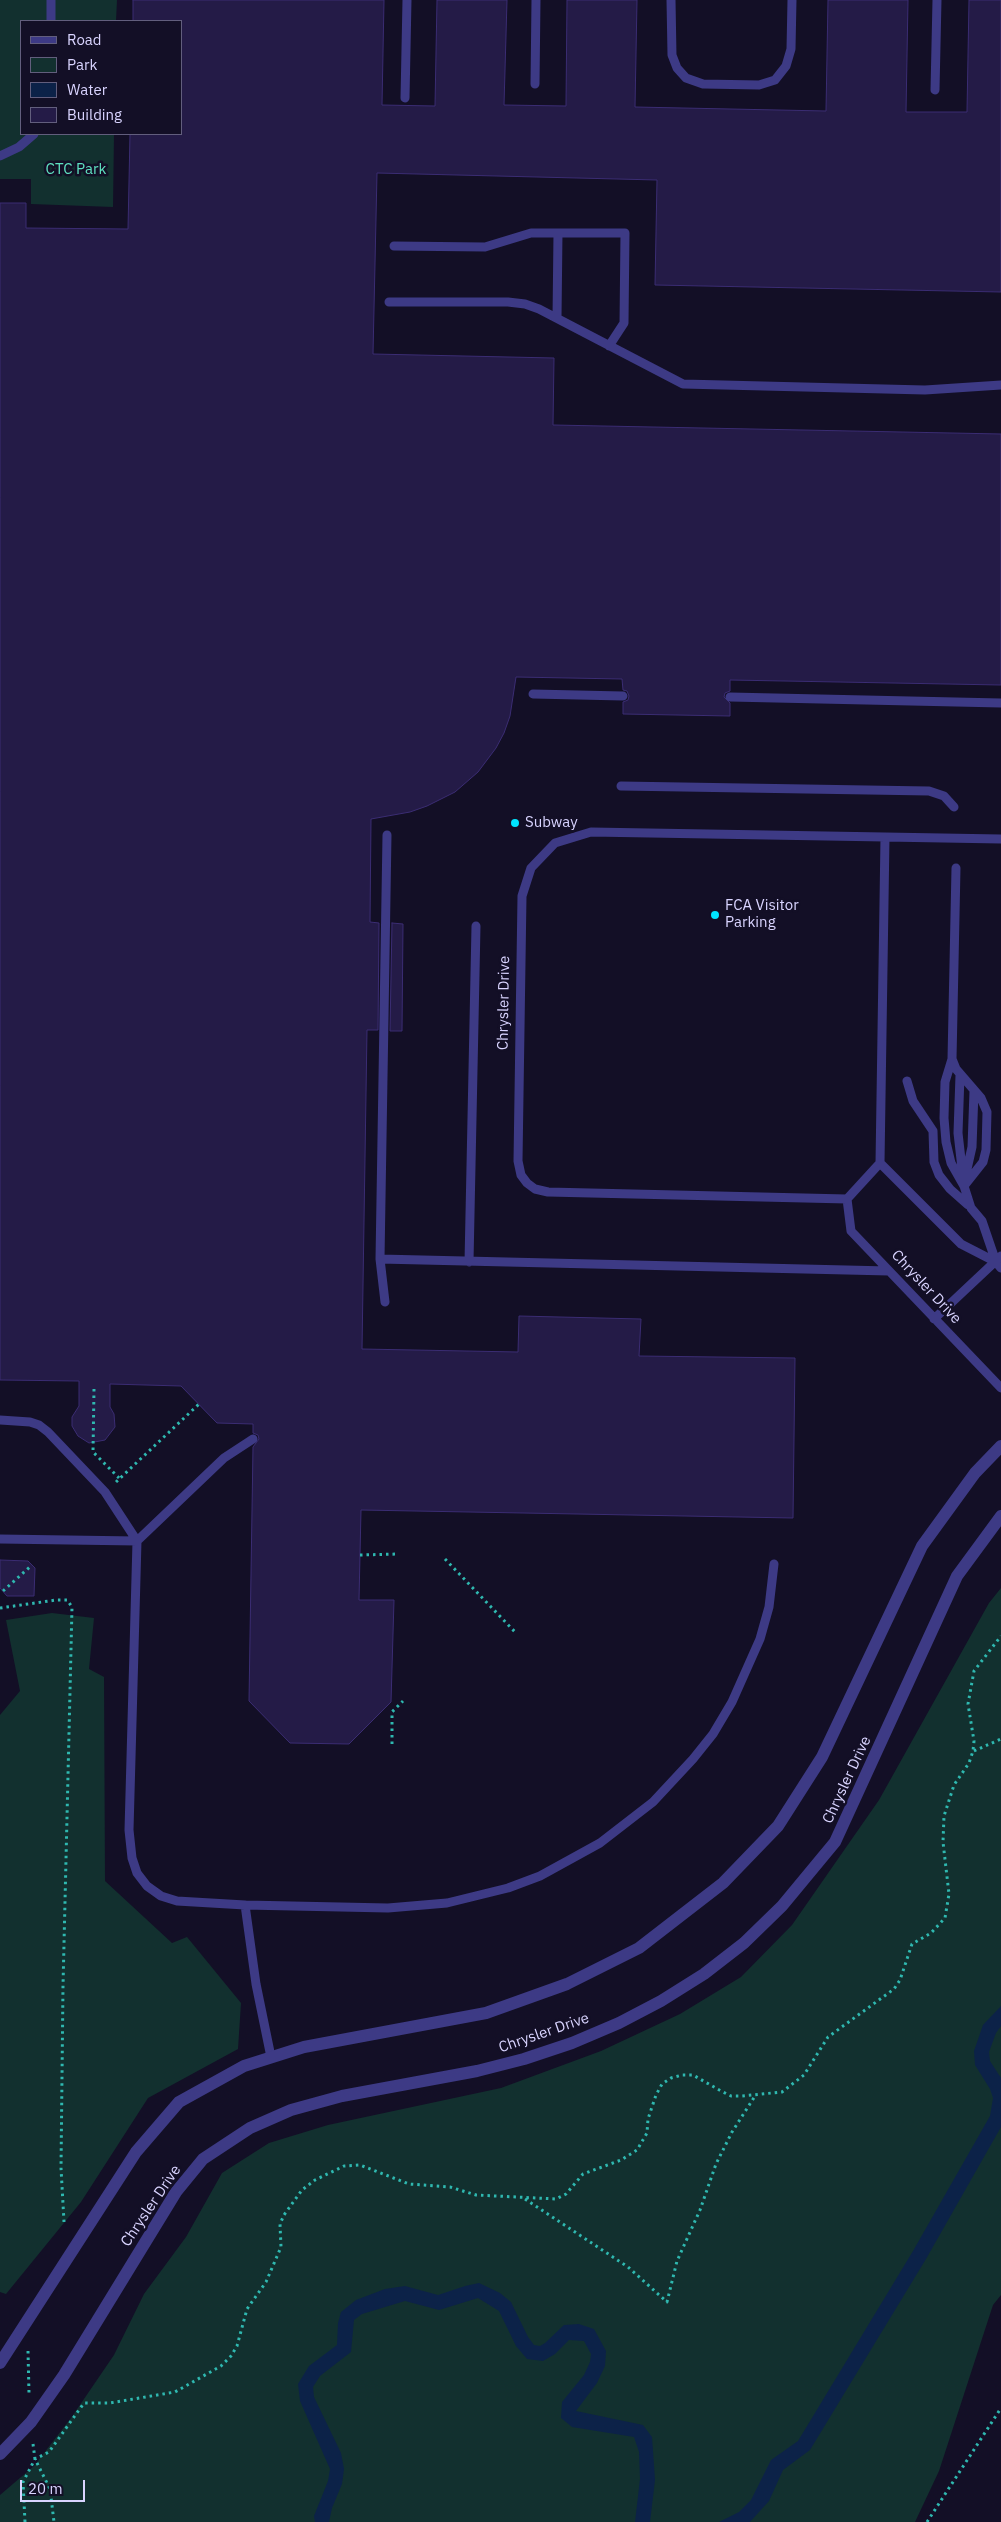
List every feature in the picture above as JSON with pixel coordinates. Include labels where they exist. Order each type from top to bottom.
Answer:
[{"type":"street","points":[[0,2363],[136,2152],[179,2102],[244,2066],[271,2057],[304,2047],[486,2012],[567,1984],[639,1948],[723,1883],[778,1826],[822,1757],[922,1546],[975,1473],[1001,1446]]},
{"type":"street","name":"Chrysler Drive","points":[[0,2454],[31,2422],[64,2375],[176,2192],[203,2159],[250,2128],[291,2110],[342,2096],[487,2068],[524,2059],[572,2043],[618,2023],[661,2001],[704,1974],[744,1943],[782,1906],[835,1842],[957,1576],[1001,1516]]},
{"type":"lane","points":[[51,0],[51,20]]},
{"type":"lane","points":[[405,98],[407,0]]},
{"type":"lane","points":[[535,84],[536,0]]},
{"type":"lane","points":[[671,0],[672,55],[677,68],[686,78],[703,84],[760,85],[775,80],[786,66],[791,49],[792,0]]},
{"type":"lane","points":[[935,90],[937,0]]},
{"type":"lane","points":[[0,156],[19,147],[33,135]]},
{"type":"lane","points":[[394,246],[485,247],[531,233],[625,233],[624,323],[609,346]]},
{"type":"lane","points":[[557,318],[558,233]]},
{"type":"lane","points":[[389,302],[508,302],[532,306],[671,379],[697,386],[925,390],[1001,385]]},
{"type":"lane","points":[[533,694],[623,696]]},
{"type":"lane","points":[[730,697],[1001,703]]},
{"type":"lane","points":[[621,786],[928,791],[944,796],[954,807]]},
{"type":"lane","name":"Chrysler Drive","points":[[1001,839],[591,832],[555,843],[531,868],[522,896],[518,1160],[521,1175],[527,1183],[535,1189],[548,1192],[847,1199],[851,1231],[1001,1388]]},
{"type":"lane","points":[[385,1302],[380,1259],[387,835]]},
{"type":"lane","points":[[847,1199],[880,1163],[885,837]]},
{"type":"lane","points":[[956,868],[952,1059],[945,1082],[944,1118],[946,1142],[952,1164],[964,1186],[972,1208]]},
{"type":"lane","points":[[469,1262],[476,926]]},
{"type":"lane","points":[[952,1059],[960,1075],[985,1105],[987,1112],[986,1150],[983,1162],[964,1186]]},
{"type":"lane","points":[[960,1075],[958,1133],[964,1186]]},
{"type":"lane","points":[[908,1081],[913,1101],[933,1131],[934,1162],[939,1175],[950,1189],[972,1208],[982,1221],[999,1262]]},
{"type":"lane","points":[[964,1186],[972,1147],[974,1091]]},
{"type":"lane","points":[[880,1163],[961,1244],[999,1262]]},
{"type":"lane","points":[[380,1259],[889,1271]]},
{"type":"lane","points":[[934,1319],[999,1262]]},
{"type":"lane","points":[[0,1420],[30,1422],[39,1425],[48,1432],[105,1492],[136,1542],[130,1801],[132,1858],[138,1873],[148,1886],[161,1896],[178,1901],[244,1905],[388,1908],[447,1903],[476,1898],[532,1879],[573,1860],[600,1843],[653,1802],[693,1759],[718,1726],[736,1694],[760,1639],[769,1607],[774,1564]]},
{"type":"lane","points":[[0,1539],[136,1542],[224,1458],[253,1439]]},
{"type":"lane","points":[[244,1905],[256,1984],[271,2057]]},
{"type":"path","points":[[94,1389],[93,1452],[119,1478]]},
{"type":"path","points":[[116,1482],[199,1404]]},
{"type":"path","points":[[360,1555],[398,1554]]},
{"type":"path","points":[[445,1560],[516,1633]]},
{"type":"path","points":[[3,1591],[32,1565]]},
{"type":"path","points":[[0,1608],[56,1600],[67,1600],[72,1606],[63,2006],[61,2168],[64,2222]]},
{"type":"path","points":[[25,2522],[23,2482],[35,2459],[49,2452],[84,2403],[110,2403],[138,2397],[164,2395],[202,2378],[222,2366],[237,2346],[247,2309],[266,2282],[281,2247],[280,2224],[284,2215],[302,2190],[331,2172],[344,2166],[360,2165],[409,2184],[450,2187],[486,2197],[556,2199],[566,2194],[583,2174],[631,2155],[643,2142],[656,2094],[662,2084],[672,2078],[693,2075],[731,2096],[782,2092],[804,2075],[828,2037],[894,1988],[900,1980],[912,1944],[931,1933],[945,1918],[949,1894],[943,1830],[944,1816],[954,1785],[969,1763],[973,1751],[974,1741],[968,1704],[969,1690],[974,1671],[1001,1636]]},
{"type":"path","points":[[392,1744],[392,1712],[403,1701]]},
{"type":"path","points":[[973,1751],[1001,1738]]},
{"type":"path","points":[[522,2197],[628,2267],[667,2302],[677,2261],[700,2210],[716,2164],[732,2132],[755,2095]]},
{"type":"path","points":[[27,2346],[29,2393]]},
{"type":"path","points":[[927,2522],[1001,2408]]},
{"type":"path","points":[[32,2436],[35,2459],[50,2488],[54,2522]]},
{"type":"green space","name":"CTC Park","points":[[0,0],[117,0],[116,20],[20,20],[20,135],[114,135],[113,207],[31,204],[31,179],[0,179]]},
{"type":"green space","points":[[1001,1588],[1001,2295],[993,2305],[939,2471],[915,2522],[0,2522],[0,2495],[34,2466],[71,2418],[114,2355],[144,2294],[186,2237],[222,2173],[269,2143],[328,2125],[501,2088],[601,2051],[680,2014],[741,1977],[792,1925],[879,1800],[989,1603]]},
{"type":"green space","points":[[52,1613],[94,1618],[89,1669],[104,1677],[105,1881],[172,1943],[187,1937],[241,2003],[238,2049],[148,2098],[81,2202],[6,2294],[0,2292],[0,1715],[20,1691],[6,1620]]},
{"type":"water","points":[[1001,2006],[1001,2026],[996,2033],[989,2052],[990,2061],[1001,2078],[1001,2127],[926,2259],[810,2450],[783,2470],[769,2501],[750,2522],[719,2522],[739,2512],[751,2500],[771,2460],[798,2441],[913,2251],[990,2116],[993,2098],[990,2089],[975,2065],[974,2051],[983,2025]]},
{"type":"water","points":[[479,2283],[500,2293],[511,2302],[528,2337],[534,2345],[540,2346],[545,2343],[564,2325],[579,2324],[594,2329],[606,2351],[605,2366],[597,2383],[576,2411],[643,2425],[652,2437],[655,2480],[650,2522],[635,2522],[640,2479],[639,2452],[634,2437],[572,2427],[561,2418],[562,2402],[584,2375],[590,2362],[591,2354],[584,2341],[569,2340],[555,2354],[543,2361],[527,2359],[516,2346],[499,2311],[478,2298],[439,2310],[405,2301],[362,2314],[354,2320],[351,2352],[320,2376],[313,2387],[314,2397],[341,2453],[344,2469],[342,2484],[332,2508],[329,2522],[315,2522],[314,2516],[328,2481],[330,2469],[300,2401],[298,2384],[309,2366],[337,2345],[338,2323],[341,2312],[356,2300],[385,2289],[405,2286],[438,2295]]},
{"type":"building","points":[[133,0],[384,0],[382,105],[435,106],[437,0],[507,0],[504,105],[566,106],[567,0],[637,0],[635,107],[826,111],[828,0],[908,0],[906,112],[967,112],[969,0],[1001,0],[1001,292],[655,285],[657,180],[377,173],[373,354],[554,358],[553,425],[1001,434],[1001,685],[730,680],[730,691],[725,693],[724,697],[730,703],[730,716],[623,714],[623,702],[628,700],[629,696],[627,691],[623,690],[622,679],[516,677],[510,716],[504,733],[496,748],[478,772],[455,792],[427,806],[410,812],[371,819],[370,922],[379,923],[378,1030],[367,1030],[362,1349],[518,1352],[519,1316],[641,1319],[639,1356],[795,1358],[793,1518],[361,1510],[359,1600],[394,1600],[391,1702],[349,1744],[290,1743],[249,1701],[253,1447],[259,1439],[258,1435],[253,1433],[253,1424],[217,1423],[181,1386],[110,1384],[110,1407],[114,1414],[115,1427],[105,1440],[89,1443],[78,1436],[72,1426],[72,1417],[79,1406],[79,1381],[0,1380],[0,203],[26,203],[26,228],[128,229],[130,135],[182,135],[182,20],[133,20]]},
{"type":"building","points":[[392,923],[403,924],[402,1031],[390,1031]]},
{"type":"building","points":[[0,1560],[28,1561],[35,1568],[34,1596],[7,1596],[0,1588]]},
{"type":"place","name":"Subway","points":[[515,823]]},
{"type":"place","name":"FCA Visitor Parking","points":[[715,915]]}]
